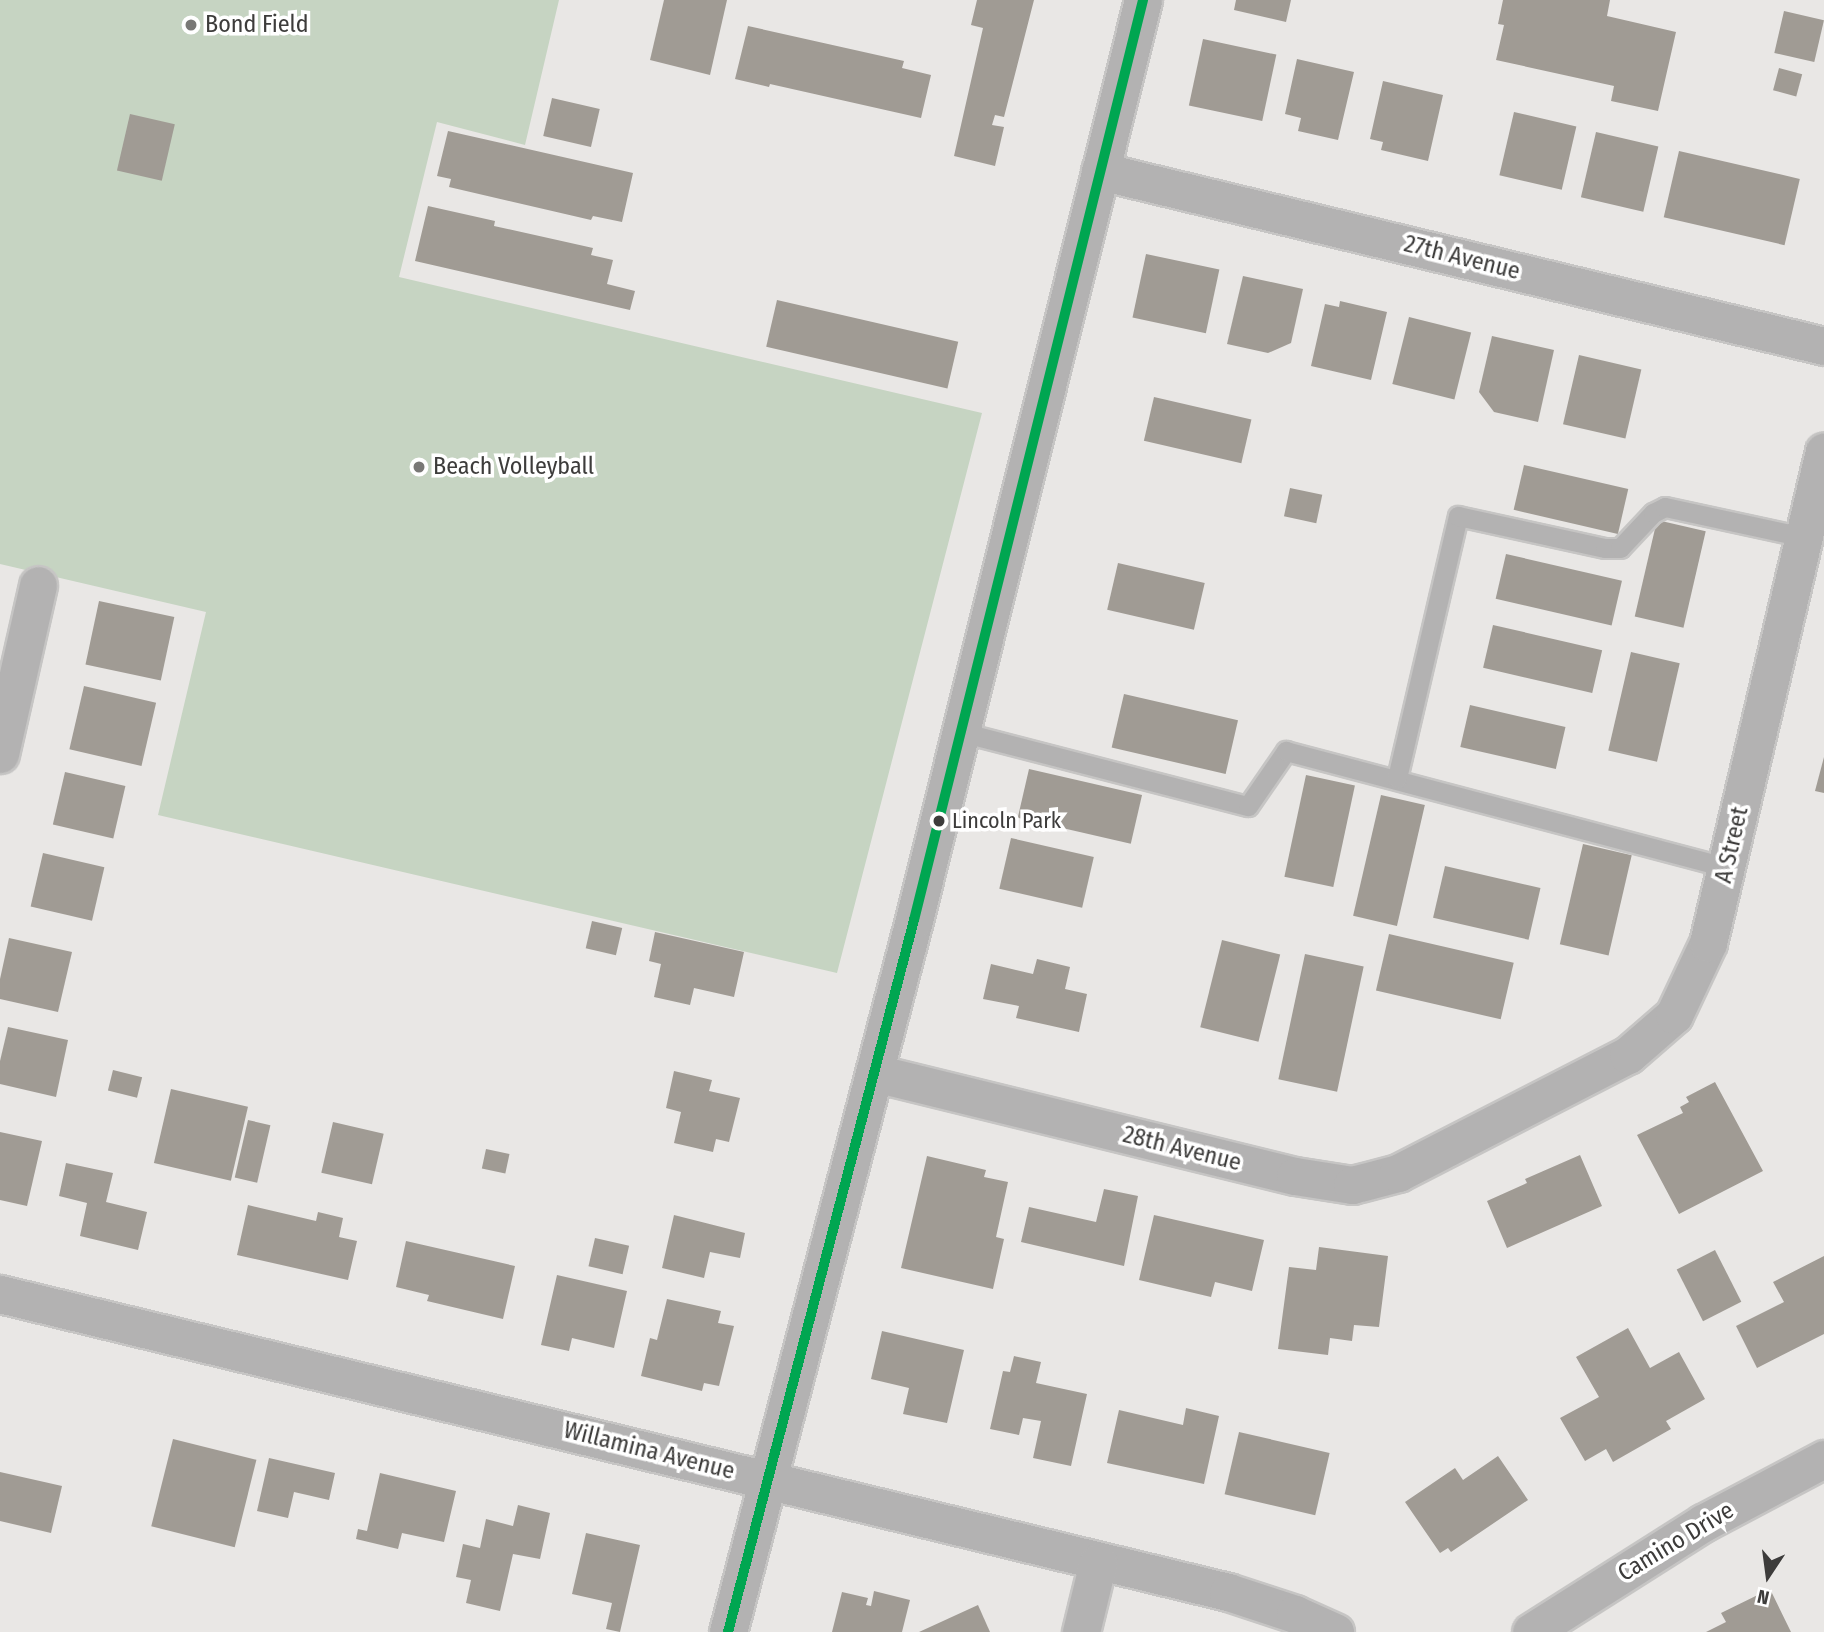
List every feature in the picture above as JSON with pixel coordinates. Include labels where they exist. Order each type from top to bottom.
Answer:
[{"type":"street","points":[[728,1632],[875,1073],[1143,0]]},
{"type":"street","name":"27th Avenue","points":[[1100,171],[1824,346]]},
{"type":"street","name":"A Street","points":[[1482,1130],[1628,1055],[1674,1015],[1708,943],[1804,537],[1818,501],[1824,451]]},
{"type":"street","points":[[2,735],[38,585]]},
{"type":"street","name":"28th Avenue","points":[[875,1073],[1295,1177],[1352,1185],[1398,1173],[1482,1130]]},
{"type":"street","name":"Willamina Avenue","points":[[0,1294],[1228,1592],[1295,1614],[1335,1632]]},
{"type":"street","name":"Camino Drive","points":[[1531,1632],[1703,1523],[1824,1459]]},
{"type":"street","points":[[1081,1632],[1098,1562]]},
{"type":"lane","points":[[1398,778],[1458,516],[1605,548],[1620,548],[1653,513],[1665,507],[1804,537]]},
{"type":"lane","points":[[961,732],[1248,806],[1286,751],[1398,778],[1727,867]]},
{"type":"green space","name":"Lincoln Park","points":[[0,0],[559,0],[525,145],[437,122],[399,277],[982,413],[837,973],[158,815],[206,612],[0,564]]},
{"type":"building","points":[[664,0],[727,0],[710,75],[650,60]]},
{"type":"building","points":[[977,0],[1034,0],[1004,117],[995,115],[992,125],[1004,127],[995,166],[954,156],[983,28],[971,25]]},
{"type":"building","points":[[1236,0],[1291,0],[1286,22],[1234,10]]},
{"type":"building","points":[[1503,0],[1610,0],[1607,16],[1676,32],[1658,111],[1611,101],[1614,86],[1496,60],[1504,25],[1498,24]]},
{"type":"building","points":[[1784,11],[1824,20],[1814,62],[1774,53]]},
{"type":"building","points":[[748,26],[904,61],[902,68],[931,75],[921,118],[770,84],[769,87],[735,79]]},
{"type":"building","points":[[1203,39],[1276,55],[1262,121],[1189,106]]},
{"type":"building","points":[[1297,59],[1354,72],[1338,140],[1298,131],[1301,118],[1285,114]]},
{"type":"building","points":[[1779,68],[1802,74],[1796,96],[1773,90]]},
{"type":"building","points":[[1383,81],[1443,95],[1428,161],[1381,150],[1383,142],[1370,139]]},
{"type":"building","points":[[552,98],[600,109],[591,147],[543,136]]},
{"type":"building","points":[[1514,112],[1576,126],[1562,190],[1499,175]]},
{"type":"building","points":[[130,114],[175,124],[162,181],[117,171]]},
{"type":"building","points":[[448,131],[633,173],[622,222],[593,216],[591,220],[449,187],[451,179],[437,176]]},
{"type":"building","points":[[1596,132],[1658,146],[1643,212],[1581,197]]},
{"type":"building","points":[[1679,151],[1800,179],[1785,245],[1664,217]]},
{"type":"building","points":[[428,206],[495,221],[494,226],[593,248],[591,255],[613,260],[607,284],[635,291],[630,310],[415,261]]},
{"type":"building","points":[[1146,254],[1219,270],[1206,333],[1132,318]]},
{"type":"building","points":[[1243,276],[1303,289],[1291,343],[1268,353],[1227,344]]},
{"type":"building","points":[[777,300],[958,342],[947,389],[766,347]]},
{"type":"building","points":[[1340,301],[1387,312],[1371,380],[1311,366],[1325,304],[1339,307]]},
{"type":"building","points":[[1409,317],[1471,332],[1454,399],[1392,384]]},
{"type":"building","points":[[1492,336],[1554,350],[1538,422],[1494,412],[1479,392]]},
{"type":"building","points":[[1579,355],[1641,369],[1625,439],[1563,424]]},
{"type":"building","points":[[1154,397],[1251,419],[1241,463],[1144,441]]},
{"type":"building","points":[[1524,465],[1628,489],[1618,534],[1514,510]]},
{"type":"building","points":[[1290,488],[1322,495],[1316,523],[1284,516]]},
{"type":"building","points":[[1657,520],[1706,531],[1683,628],[1635,616]]},
{"type":"building","points":[[1506,554],[1622,581],[1612,626],[1496,599]]},
{"type":"building","points":[[1118,563],[1205,583],[1194,630],[1107,610]]},
{"type":"building","points":[[99,601],[174,617],[161,681],[85,665]]},
{"type":"building","points":[[1493,625],[1602,650],[1592,693],[1483,668]]},
{"type":"building","points":[[1631,652],[1680,663],[1657,762],[1608,750]]},
{"type":"building","points":[[84,686],[156,703],[141,766],[69,749]]},
{"type":"building","points":[[1124,694],[1238,720],[1226,774],[1112,748]]},
{"type":"building","points":[[1470,705],[1565,727],[1556,769],[1460,747]]},
{"type":"building","points":[[1824,757],[1824,793],[1815,791]]},
{"type":"building","points":[[1029,769],[1142,795],[1131,844],[1018,818]]},
{"type":"building","points":[[65,772],[125,786],[113,839],[53,825]]},
{"type":"building","points":[[1306,775],[1355,785],[1333,887],[1284,877]]},
{"type":"building","points":[[1381,795],[1425,805],[1397,926],[1353,916]]},
{"type":"building","points":[[1011,838],[1094,857],[1082,908],[999,889]]},
{"type":"building","points":[[1583,844],[1632,855],[1609,956],[1560,944]]},
{"type":"building","points":[[43,853],[104,867],[92,921],[31,907]]},
{"type":"building","points":[[1445,866],[1540,888],[1529,940],[1433,918]]},
{"type":"building","points":[[592,921],[622,928],[616,955],[586,948]]},
{"type":"building","points":[[655,932],[744,952],[734,997],[694,988],[690,1005],[654,997],[661,964],[649,961]]},
{"type":"building","points":[[1389,934],[1514,963],[1501,1019],[1376,991]]},
{"type":"building","points":[[9,938],[72,952],[58,1012],[0,999],[0,979]]},
{"type":"building","points":[[1222,940],[1280,955],[1258,1042],[1200,1027]]},
{"type":"building","points":[[1305,954],[1364,966],[1337,1092],[1278,1079]]},
{"type":"building","points":[[1037,959],[1070,967],[1065,989],[1087,994],[1079,1032],[1016,1018],[1019,1006],[983,999],[991,964],[1033,974]]},
{"type":"building","points":[[8,1027],[68,1040],[56,1097],[0,1084],[0,1061]]},
{"type":"building","points":[[113,1070],[142,1077],[137,1098],[108,1090]]},
{"type":"building","points":[[674,1071],[712,1080],[709,1091],[740,1098],[729,1142],[716,1139],[713,1152],[674,1143],[681,1112],[666,1108]]},
{"type":"building","points":[[1715,1082],[1763,1171],[1679,1214],[1637,1135],[1683,1113],[1680,1107],[1689,1102],[1686,1097]]},
{"type":"building","points":[[171,1089],[248,1107],[231,1181],[154,1163]]},
{"type":"building","points":[[248,1120],[270,1125],[257,1183],[235,1177]]},
{"type":"building","points":[[333,1122],[384,1134],[372,1184],[321,1173]]},
{"type":"building","points":[[0,1132],[42,1141],[27,1206],[0,1200]]},
{"type":"building","points":[[486,1149],[509,1154],[505,1174],[482,1169]]},
{"type":"building","points":[[1580,1155],[1602,1206],[1507,1248],[1487,1201],[1527,1183],[1525,1179]]},
{"type":"building","points":[[927,1156],[986,1170],[984,1177],[1008,1182],[996,1237],[1004,1239],[993,1289],[901,1268]]},
{"type":"building","points":[[66,1163],[113,1173],[106,1202],[147,1212],[138,1250],[80,1236],[87,1203],[59,1196]]},
{"type":"building","points":[[1104,1189],[1138,1196],[1124,1266],[1021,1242],[1029,1207],[1096,1222]]},
{"type":"building","points":[[248,1205],[316,1221],[318,1212],[343,1218],[339,1237],[357,1241],[348,1280],[237,1255]]},
{"type":"building","points":[[674,1215],[745,1233],[740,1258],[710,1252],[704,1278],[662,1268]]},
{"type":"building","points":[[1154,1215],[1264,1240],[1252,1291],[1215,1282],[1211,1297],[1139,1280]]},
{"type":"building","points":[[595,1238],[629,1246],[623,1274],[588,1266]]},
{"type":"building","points":[[406,1241],[515,1266],[503,1319],[427,1301],[429,1295],[396,1287]]},
{"type":"building","points":[[1319,1247],[1388,1256],[1379,1327],[1354,1325],[1352,1341],[1330,1338],[1328,1355],[1278,1349],[1289,1267],[1316,1270]]},
{"type":"building","points":[[1715,1250],[1741,1302],[1703,1321],[1677,1270]]},
{"type":"building","points":[[1824,1256],[1824,1334],[1757,1368],[1736,1326],[1784,1302],[1773,1282]]},
{"type":"building","points":[[557,1275],[627,1291],[614,1348],[572,1338],[569,1351],[541,1345]]},
{"type":"building","points":[[667,1299],[721,1311],[718,1323],[734,1326],[719,1386],[704,1383],[702,1391],[641,1376],[650,1338],[657,1340]]},
{"type":"building","points":[[1628,1328],[1650,1368],[1679,1352],[1705,1399],[1666,1421],[1671,1429],[1613,1462],[1606,1449],[1585,1461],[1560,1418],[1599,1397],[1576,1357]]},
{"type":"building","points":[[882,1331],[964,1350],[947,1423],[903,1414],[909,1388],[871,1379]]},
{"type":"building","points":[[1014,1356],[1041,1362],[1036,1383],[1087,1394],[1071,1466],[1033,1458],[1041,1421],[1023,1418],[1019,1435],[990,1429],[1003,1371],[1010,1372]]},
{"type":"building","points":[[1186,1408],[1219,1416],[1204,1484],[1107,1463],[1119,1410],[1183,1425]]},
{"type":"building","points":[[1239,1432],[1330,1453],[1315,1515],[1225,1494]]},
{"type":"building","points":[[173,1439],[256,1460],[235,1547],[151,1526]]},
{"type":"building","points":[[1498,1456],[1528,1500],[1451,1552],[1448,1548],[1440,1553],[1405,1502],[1455,1468],[1463,1480]]},
{"type":"building","points":[[269,1458],[335,1473],[329,1500],[294,1492],[288,1518],[257,1511]]},
{"type":"building","points":[[0,1472],[62,1486],[51,1533],[0,1521]]},
{"type":"building","points":[[380,1473],[456,1491],[444,1542],[402,1533],[398,1549],[356,1539],[358,1529],[367,1531]]},
{"type":"building","points":[[518,1505],[550,1513],[540,1559],[513,1554],[500,1611],[466,1603],[471,1580],[456,1577],[463,1544],[480,1548],[486,1519],[513,1526]]},
{"type":"building","points":[[586,1533],[640,1545],[620,1632],[606,1629],[612,1603],[572,1594]]},
{"type":"building","points":[[1770,1589],[1791,1632],[1706,1632],[1726,1622],[1721,1613]]},
{"type":"building","points":[[874,1591],[910,1600],[902,1632],[832,1632],[842,1592],[868,1598],[866,1605],[871,1606]]},
{"type":"building","points":[[978,1605],[990,1632],[919,1632]]},
{"type":"transit line","points":[[728,1632],[914,920],[1143,0]]},
{"type":"place","name":"Bond Field","points":[[191,25]]},
{"type":"place","name":"Beach Volleyball","points":[[419,467]]},
{"type":"place","name":"Lincoln Park","points":[[939,821]]}]
